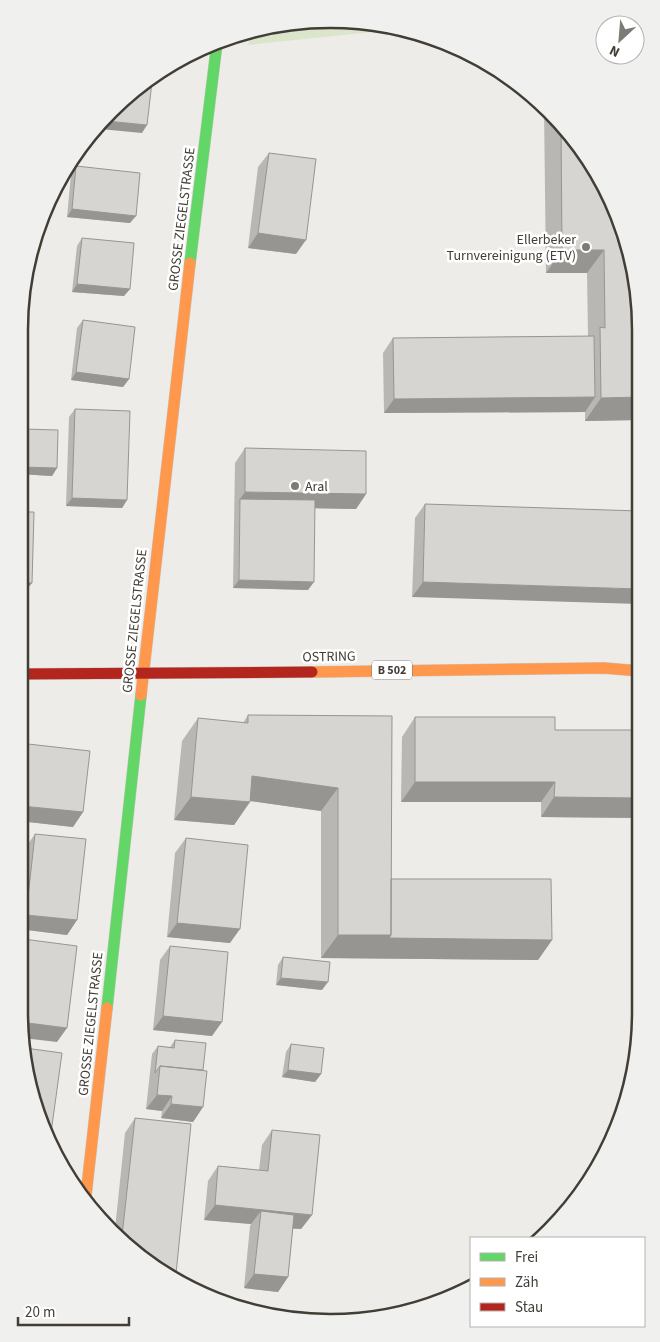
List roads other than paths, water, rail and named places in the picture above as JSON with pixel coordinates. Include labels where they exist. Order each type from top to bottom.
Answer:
[{"type":"street","name":"GROSSE ZIEGELSTRASSE","points":[[87,1192],[171,421],[216,50]]},
{"type":"street","name":"OSTRING","points":[[28,674],[604,668],[632,670]]},
{"type":"place","name":"Ellerbeker Turnvereinigung (ETV)","points":[[586,247]]},
{"type":"place","name":"Aral","points":[[295,486]]}]
